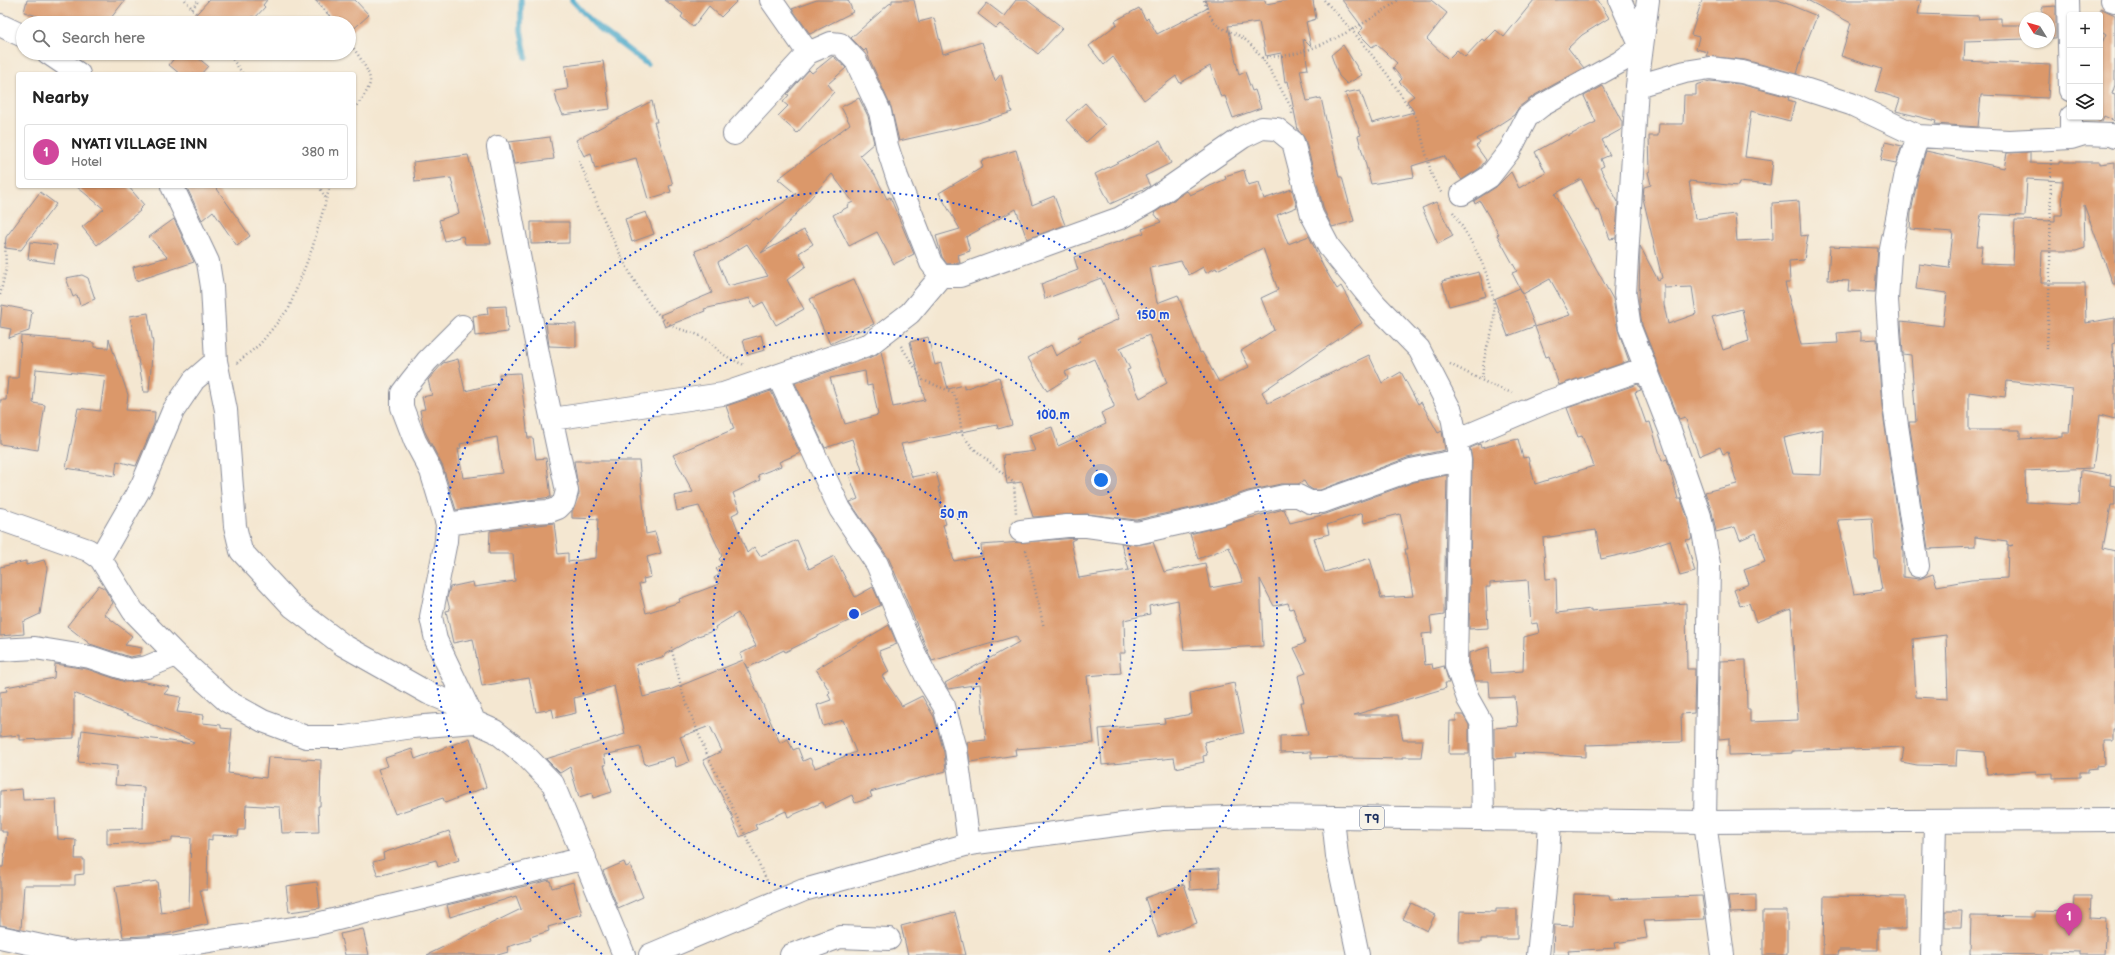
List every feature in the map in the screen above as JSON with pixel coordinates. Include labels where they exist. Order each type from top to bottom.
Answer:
[{"type":"main road","points":[[771,0],[808,53]]},
{"type":"main road","points":[[1620,0],[1641,46]]},
{"type":"main road","points":[[1648,0],[1637,86],[1625,294],[1630,328],[1700,516],[1708,564],[1705,822],[1723,955]]},
{"type":"main road","points":[[2068,0],[2070,84]]},
{"type":"main road","points":[[0,25],[16,33]]},
{"type":"main road","points":[[734,134],[808,53],[831,44],[840,44],[856,60],[880,112],[887,146],[900,184],[931,263],[941,276]]},
{"type":"main road","points":[[1452,200],[1489,177],[1510,150],[1527,117],[1541,106],[1620,62],[1641,46]]},
{"type":"main road","points":[[58,60],[76,72]]},
{"type":"main road","points":[[1637,86],[1685,72],[1710,68],[1742,72],[1792,85],[1851,104],[1918,136],[2009,141],[2064,131],[2084,134],[2111,135],[2115,137]]},
{"type":"main road","points":[[941,276],[960,276],[1120,218],[1150,201],[1243,137],[1262,128],[1277,129],[1294,142],[1312,215],[1329,247],[1376,305],[1419,349],[1452,411],[1458,450],[1456,664],[1468,699],[1481,722],[1482,818]]},
{"type":"main road","points":[[1918,136],[1906,173],[1893,239],[1887,300],[1894,405],[1918,566]]},
{"type":"main road","points":[[447,524],[532,512],[550,511],[558,508],[564,502],[567,491],[498,147]]},
{"type":"main road","points":[[173,188],[208,262],[212,287],[217,369],[226,410],[235,526],[241,551],[293,607],[343,645],[428,693],[471,715],[495,731],[525,756],[553,784],[624,955]]},
{"type":"main road","points":[[552,419],[723,394],[870,344],[910,313],[941,276]]},
{"type":"main road","points":[[462,326],[427,361],[402,393],[402,407],[415,441],[431,470],[447,524],[446,541],[431,617],[436,640],[471,715]]},
{"type":"main road","points":[[1021,531],[1067,526],[1087,526],[1137,533],[1217,515],[1252,503],[1284,496],[1298,496],[1310,502],[1322,502],[1411,470],[1458,450],[1547,402],[1646,368]]},
{"type":"main road","points":[[100,558],[142,485],[173,411],[194,380],[217,369]]},
{"type":"main road","points":[[778,376],[840,509],[877,564],[911,646],[928,680],[944,706],[956,749],[969,844]]},
{"type":"main road","points":[[0,519],[88,550],[100,558],[133,611],[176,655],[227,701],[263,722],[306,737],[345,737],[413,727],[471,715]]},
{"type":"main road","points":[[0,650],[35,648],[90,657],[129,670],[147,668],[176,655]]},
{"type":"main road","name":"T9","points":[[650,955],[804,890],[969,844],[1162,819],[1258,816],[1705,822],[2115,820]]},
{"type":"main road","points":[[1333,818],[1337,856],[1358,955]]},
{"type":"main road","points":[[1538,955],[1548,859],[1550,819]]},
{"type":"main road","points":[[1932,955],[1935,822]]},
{"type":"main road","points":[[0,937],[74,954],[171,947],[313,925],[585,858]]},
{"type":"main road","points":[[791,955],[840,937],[890,939]]},
{"type":"path","points":[[185,0],[198,16]]},
{"type":"path","points":[[192,8],[199,0]]},
{"type":"path","points":[[316,0],[330,16]]},
{"type":"path","points":[[1204,0],[1208,14],[1215,25],[1240,36],[1262,58],[1292,109],[1294,142]]},
{"type":"path","points":[[1324,0],[1351,29],[1387,74],[1417,119],[1432,176],[1452,200],[1467,235],[1491,283],[1494,318],[1492,333],[1486,352],[1482,380]]},
{"type":"path","points":[[1262,58],[1301,52],[1319,46],[1385,11],[1398,0]]},
{"type":"path","points":[[356,53],[368,73],[370,82],[364,96],[356,107]]},
{"type":"path","points":[[233,60],[242,72]]},
{"type":"path","points":[[2047,349],[2052,219],[2064,131]]},
{"type":"path","points":[[579,161],[613,239],[638,285],[651,304],[668,324],[689,333],[704,337],[727,357],[746,365],[757,383]]},
{"type":"path","points":[[319,188],[326,200]]},
{"type":"path","points":[[217,369],[260,344],[289,308],[312,249],[329,188]]},
{"type":"path","points":[[0,295],[6,269],[5,240]]},
{"type":"path","points":[[890,329],[924,380],[948,389],[955,396],[962,434],[972,447],[1014,483],[1016,510],[1044,628]]},
{"type":"path","points":[[1447,363],[1482,380],[1521,396],[1547,402]]},
{"type":"path","points":[[671,647],[683,694],[705,750],[776,902]]},
{"type":"building","points":[[27,0],[125,0],[112,16],[37,16],[24,12]]},
{"type":"building","points":[[209,0],[267,0],[263,5],[265,7],[257,16],[194,16]]},
{"type":"building","points":[[315,0],[355,0],[369,15],[356,27],[356,16],[330,16]]},
{"type":"building","points":[[665,0],[738,0],[721,17],[709,6],[693,27],[681,17],[683,14]]},
{"type":"building","points":[[817,0],[848,0],[853,12],[810,34],[792,9]]},
{"type":"building","points":[[892,0],[914,0],[919,22],[934,18],[943,54],[982,42],[995,81],[1001,74],[1012,112],[978,123],[899,141],[891,107],[866,49],[864,51],[851,38],[892,3]]},
{"type":"building","points":[[1016,0],[1027,0],[1063,28],[1038,54],[1000,24],[996,28],[978,14],[987,3],[1004,16]]},
{"type":"building","points":[[1205,0],[1265,0],[1266,4],[1288,0],[1313,0],[1316,19],[1306,22],[1311,47],[1303,39],[1308,69],[1300,70],[1307,101],[1321,98],[1339,177],[1342,177],[1354,221],[1332,227],[1324,210],[1305,139],[1298,130],[1288,81],[1285,82],[1281,53],[1266,56],[1259,22],[1228,26],[1239,75],[1245,72],[1252,91],[1255,90],[1261,108],[1233,118],[1225,96],[1221,97],[1210,66],[1180,83],[1176,76],[1144,100],[1113,57],[1104,65],[1089,46],[1117,24],[1115,21],[1139,8],[1146,20],[1148,18],[1157,34],[1208,8]]},
{"type":"building","points":[[1342,0],[1431,0],[1447,13],[1427,39],[1448,59],[1457,50],[1465,57],[1482,39],[1485,41],[1496,30],[1504,37],[1534,0],[1598,0],[1609,18],[1582,35],[1568,48],[1584,68],[1535,95],[1519,107],[1514,115],[1477,139],[1480,143],[1476,146],[1486,160],[1480,168],[1462,180],[1444,156],[1412,166],[1414,177],[1371,184],[1358,136],[1361,135],[1345,93],[1360,90],[1372,123],[1414,112],[1407,101],[1414,96],[1399,82],[1402,79],[1393,68],[1397,63],[1376,44],[1372,47],[1358,33],[1363,28]]},
{"type":"building","points":[[1702,0],[1778,0],[1817,16],[1805,46],[1797,74],[1745,60],[1706,56],[1708,52],[1696,49],[1699,37],[1691,35]]},
{"type":"building","points":[[1807,0],[1921,0],[1918,14],[1979,16],[1978,19],[2001,18],[2001,25],[2019,25],[2019,39],[1965,41],[1964,61],[2050,65],[2048,98],[1981,95],[1978,127],[1935,124],[1936,121],[1896,111],[1900,99],[1875,91],[1882,69],[1841,56],[1851,23]]},
{"type":"building","points":[[2056,6],[2056,38],[2055,12],[2042,12],[2042,7]]},
{"type":"building","points":[[2100,8],[2115,15],[2115,85],[2112,94],[2115,95],[2115,121],[2104,116],[2103,118],[2103,40],[2106,34],[2103,32],[2103,12],[2100,12]]},
{"type":"building","points":[[1343,45],[1362,75],[1347,84],[1339,76],[1331,55]]},
{"type":"building","points":[[833,56],[846,68],[828,84],[834,92],[797,133],[778,116],[788,106],[783,102],[789,95],[787,94],[809,70],[812,73]]},
{"type":"building","points":[[173,60],[201,60],[208,66],[203,72],[178,72],[169,65]]},
{"type":"building","points":[[603,61],[610,109],[563,115],[557,102],[555,91],[568,89],[565,66]]},
{"type":"building","points":[[1710,81],[1740,84],[1789,97],[1788,100],[1795,102],[1790,121],[1751,111],[1745,157],[1773,161],[1770,185],[1739,182],[1738,186],[1689,181],[1695,219],[1735,214],[1737,241],[1773,239],[1772,203],[1799,201],[1801,236],[1808,235],[1804,260],[1789,261],[1790,283],[1785,283],[1801,345],[1838,343],[1837,333],[1861,331],[1861,340],[1877,339],[1882,406],[1903,550],[1903,577],[1919,579],[1933,574],[1937,586],[1971,580],[2007,578],[2008,547],[2013,545],[2007,546],[2007,541],[1975,537],[1975,547],[1928,549],[1909,422],[1916,422],[1911,355],[1903,354],[1901,321],[1943,326],[1947,293],[1916,289],[1919,264],[1949,268],[1953,232],[1910,229],[1911,213],[1918,176],[1926,151],[2004,168],[2007,153],[2030,152],[2030,163],[2059,164],[2059,162],[2100,162],[2100,164],[2115,162],[2115,284],[2113,284],[2084,205],[2085,248],[2076,251],[2042,251],[2041,283],[2085,283],[2086,323],[2115,318],[2115,343],[2112,344],[2115,384],[2115,419],[2100,415],[2093,468],[2025,471],[2026,502],[2079,505],[2081,470],[2111,475],[2110,485],[2115,486],[2115,505],[2111,505],[2103,548],[2115,551],[2115,729],[2113,729],[2113,741],[2104,741],[2105,765],[2088,769],[2088,772],[2080,772],[2080,777],[2053,778],[2053,773],[2036,774],[2036,771],[1987,774],[1985,752],[1957,750],[1956,766],[1917,765],[1902,762],[1904,747],[1729,755],[1729,738],[1719,739],[1720,661],[1746,660],[1747,709],[1750,709],[1750,722],[1798,720],[1791,609],[1756,622],[1749,603],[1740,606],[1734,590],[1749,584],[1744,570],[1765,562],[1756,533],[1740,540],[1735,527],[1716,532],[1712,512],[1705,492],[1737,484],[1728,452],[1723,454],[1720,447],[1699,456],[1685,417],[1679,419],[1642,325],[1639,305],[1640,246],[1658,280],[1662,278],[1643,198],[1644,187],[1651,185],[1648,172],[1650,171],[1649,136],[1658,136],[1659,124],[1683,124],[1684,95],[1696,95],[1696,85]],"holes":[[[2027,179],[2063,181],[2062,215],[2055,215],[2055,221],[2015,220],[2013,264],[1980,263],[1982,246],[1977,246],[1981,214],[2025,216]],[[1692,287],[1696,314],[1668,324],[1664,305],[1664,288]],[[1742,309],[1749,341],[1723,350],[1712,317]],[[2007,381],[2072,389],[2069,433],[2063,433],[2063,437],[2020,439],[2020,430],[1969,430],[1969,392],[2005,397]],[[1823,429],[1821,475],[1793,474],[1784,438]],[[1872,518],[1875,559],[1877,559],[1882,590],[1854,594],[1838,520]],[[1946,635],[1948,699],[1916,697],[1913,639]]]},
{"type":"building","points":[[1603,86],[1622,122],[1622,129],[1602,140],[1610,155],[1601,159],[1604,166],[1600,168],[1618,202],[1616,238],[1610,239],[1599,210],[1597,211],[1581,179],[1555,194],[1613,299],[1618,330],[1629,361],[1559,385],[1549,356],[1546,357],[1535,327],[1570,315],[1550,279],[1523,294],[1512,273],[1517,271],[1497,235],[1499,234],[1480,201],[1475,204],[1474,201],[1496,187],[1511,172],[1519,188],[1546,173],[1535,152],[1567,134],[1568,136],[1596,122],[1584,96]]},
{"type":"building","points":[[859,98],[868,116],[874,143],[860,155],[875,175],[887,199],[890,197],[914,254],[894,264],[877,232],[849,246],[833,215],[848,207],[847,205],[853,202],[832,174],[761,253],[804,230],[813,244],[799,253],[806,266],[787,280],[804,309],[776,325],[763,302],[754,307],[750,298],[704,309],[705,311],[665,327],[660,315],[712,293],[695,251],[721,241],[757,218],[758,220],[796,194],[778,179],[850,124],[841,107]],"holes":[[[747,244],[768,276],[728,286],[718,262]]]},
{"type":"building","points":[[652,101],[657,122],[654,122],[673,185],[669,186],[671,192],[648,199],[636,158],[595,169],[591,153],[584,156],[576,140]]},
{"type":"building","points":[[1085,103],[1105,125],[1086,142],[1066,120]]},
{"type":"building","points":[[550,137],[554,159],[514,164],[509,142]]},
{"type":"building","points":[[1160,141],[1171,163],[1145,176],[1150,186],[1110,204],[1095,174]]},
{"type":"building","points":[[1885,142],[1902,146],[1896,163],[1881,160]]},
{"type":"building","points":[[1016,150],[1032,205],[1054,196],[1065,225],[1027,239],[1016,209],[966,237],[970,251],[958,255],[960,263],[947,264],[942,257],[936,236],[960,229],[939,193],[983,167],[981,161]]},
{"type":"building","points":[[468,155],[491,244],[465,244],[463,236],[445,241],[439,220],[459,213],[451,178],[415,182],[413,162]]},
{"type":"building","points":[[1244,170],[1248,185],[1259,182],[1264,199],[1292,189],[1297,207],[1277,215],[1288,244],[1309,236],[1323,266],[1337,289],[1341,286],[1362,323],[1262,392],[1268,403],[1369,355],[1382,383],[1401,372],[1418,404],[1421,402],[1438,433],[1442,431],[1445,450],[1407,458],[1320,490],[1313,490],[1307,486],[1304,481],[1298,484],[1281,484],[1248,491],[1214,503],[1136,520],[1087,514],[1033,517],[1022,482],[1007,484],[1003,455],[1035,451],[1029,435],[1052,427],[1058,446],[1106,424],[1101,413],[1114,407],[1114,405],[1094,359],[1065,372],[1068,378],[1047,391],[1028,358],[1051,345],[1056,356],[1080,341],[1078,337],[1119,319],[1101,278],[1045,299],[1041,284],[1078,270],[1074,257],[1144,233],[1142,229],[1161,222],[1154,213],[1187,191],[1190,195],[1226,179],[1225,176]],"holes":[[[1263,248],[1278,290],[1261,298],[1274,330],[1241,351],[1249,367],[1219,382],[1202,352],[1200,353],[1178,295],[1157,303],[1150,268],[1181,261],[1189,275],[1203,267],[1206,273],[1216,268],[1217,270]],[[1149,335],[1167,383],[1140,398],[1127,370],[1130,369],[1120,348]]]},
{"type":"building","points":[[78,188],[130,188],[144,205],[139,210],[140,211],[97,245],[82,227],[104,209]]},
{"type":"building","points":[[187,188],[216,188],[250,236],[237,246],[213,211],[202,220]]},
{"type":"building","points":[[40,192],[56,204],[21,250],[5,248],[6,237]]},
{"type":"building","points":[[1436,202],[1453,236],[1438,244],[1422,208]]},
{"type":"building","points":[[646,212],[654,234],[632,242],[625,219]]},
{"type":"building","points":[[174,219],[194,262],[136,281],[133,267],[167,257],[149,237]]},
{"type":"building","points":[[531,222],[569,222],[569,243],[531,244]]},
{"type":"building","points":[[30,242],[57,245],[54,263],[28,259]]},
{"type":"building","points":[[1830,246],[1878,248],[1875,292],[1848,291],[1849,281],[1828,280]]},
{"type":"building","points":[[1479,272],[1486,296],[1449,306],[1442,281]]},
{"type":"building","points":[[82,275],[88,278],[95,299],[80,305],[77,295],[73,297],[66,278]]},
{"type":"building","points":[[854,279],[874,324],[830,344],[810,299]]},
{"type":"building","points":[[1520,288],[1535,326],[1508,336],[1494,299]]},
{"type":"building","points":[[2,305],[32,311],[29,331],[9,338],[11,329],[0,327]]},
{"type":"building","points":[[506,306],[508,332],[475,336],[473,316],[488,314],[487,307]]},
{"type":"building","points":[[148,313],[153,343],[149,392],[144,392],[130,316]]},
{"type":"building","points":[[546,323],[576,324],[576,347],[549,346]]},
{"type":"building","points":[[761,335],[765,350],[747,355],[743,340]]},
{"type":"building","points":[[21,336],[81,341],[94,343],[94,347],[108,348],[109,339],[128,395],[126,410],[155,412],[154,424],[136,466],[117,461],[115,476],[66,468],[78,408],[100,411],[105,376],[36,369],[33,403],[45,405],[38,450],[0,444],[0,400],[6,400],[8,378],[18,378]]},
{"type":"building","points":[[928,337],[935,365],[941,363],[948,389],[964,385],[964,389],[999,377],[1012,425],[998,429],[997,425],[901,444],[912,477],[936,472],[940,487],[938,487],[942,499],[939,500],[946,524],[943,525],[954,561],[982,556],[981,545],[1077,538],[1071,541],[1079,578],[1129,570],[1121,543],[1136,545],[1153,542],[1164,572],[1205,563],[1210,588],[1243,582],[1229,547],[1198,559],[1190,534],[1284,509],[1290,523],[1326,514],[1414,482],[1447,475],[1444,615],[1430,617],[1432,633],[1422,634],[1425,665],[1432,664],[1433,669],[1444,666],[1449,683],[1445,683],[1446,688],[1354,715],[1398,715],[1403,740],[1423,740],[1421,757],[1402,757],[1402,759],[1346,757],[1311,758],[1311,752],[1280,753],[1280,736],[1308,735],[1301,702],[1304,702],[1298,676],[1306,673],[1294,648],[1305,643],[1293,608],[1290,609],[1288,603],[1274,606],[1260,579],[1263,646],[1184,650],[1178,600],[1149,606],[1150,614],[1124,620],[1125,653],[1119,653],[1121,673],[1087,676],[1094,743],[1015,749],[1016,755],[970,762],[967,742],[986,740],[980,684],[948,689],[945,683],[1019,642],[1016,636],[932,661],[889,559],[850,502],[858,499],[849,475],[862,470],[852,439],[825,448],[795,383],[874,356],[881,351],[893,407],[925,400],[910,342]],"holes":[[[865,371],[867,386],[872,385],[878,415],[845,424],[830,378]],[[1362,513],[1364,523],[1400,514],[1408,549],[1405,549],[1413,596],[1381,598],[1370,558],[1325,572],[1314,538],[1329,534],[1327,525]]]},
{"type":"building","points":[[458,359],[465,391],[499,383],[499,374],[520,373],[528,438],[533,438],[536,459],[546,458],[551,497],[456,510],[443,467],[424,430],[420,410],[425,409],[422,397],[432,395],[428,380],[443,363]],"holes":[[[497,437],[502,473],[463,478],[458,449],[461,448],[460,444]]]},
{"type":"building","points":[[1638,384],[1641,390],[1635,392],[1646,423],[1650,422],[1662,461],[1667,459],[1678,499],[1681,499],[1688,519],[1692,539],[1686,540],[1695,572],[1680,576],[1670,540],[1637,551],[1601,559],[1596,530],[1543,538],[1546,579],[1556,578],[1557,613],[1591,609],[1591,611],[1686,603],[1687,669],[1695,669],[1694,713],[1681,714],[1682,742],[1586,745],[1586,757],[1515,753],[1516,757],[1494,759],[1494,728],[1518,726],[1515,697],[1490,698],[1489,681],[1475,681],[1469,663],[1469,653],[1489,647],[1491,673],[1523,671],[1524,637],[1539,633],[1537,623],[1531,624],[1528,580],[1490,583],[1490,587],[1486,587],[1488,628],[1469,629],[1472,460],[1470,448],[1480,444],[1481,448],[1518,439],[1523,458],[1528,457],[1535,484],[1594,466],[1582,436],[1578,437],[1567,408]]},
{"type":"building","points":[[771,391],[800,453],[779,462],[781,466],[758,475],[760,480],[733,493],[740,511],[732,515],[747,553],[754,547],[760,556],[797,540],[809,569],[834,556],[855,597],[873,587],[881,605],[785,652],[784,650],[747,668],[744,662],[780,743],[788,739],[793,750],[798,748],[803,761],[810,758],[815,768],[856,752],[843,720],[823,726],[817,705],[831,700],[828,694],[830,692],[816,669],[889,625],[897,644],[879,651],[889,672],[882,676],[902,706],[922,696],[934,717],[944,752],[946,771],[870,792],[872,797],[855,803],[852,795],[825,808],[823,802],[788,817],[786,811],[755,825],[757,829],[740,837],[732,820],[734,819],[703,760],[722,751],[710,726],[680,737],[689,762],[676,767],[673,757],[645,765],[640,747],[604,755],[606,765],[604,765],[612,792],[593,798],[592,793],[579,797],[570,767],[560,773],[546,759],[625,734],[614,686],[574,698],[576,713],[554,718],[552,709],[536,712],[529,678],[482,686],[473,639],[453,643],[446,611],[450,610],[447,598],[450,587],[473,582],[474,587],[515,581],[513,554],[489,554],[490,531],[554,523],[558,554],[568,553],[568,562],[596,558],[598,519],[572,518],[572,511],[579,494],[574,461],[639,461],[646,534],[655,532],[661,553],[647,557],[651,577],[643,579],[644,583],[639,584],[646,613],[680,602],[679,599],[719,584],[714,578],[720,574],[716,569],[722,563],[719,559],[722,556],[699,506],[677,511],[674,496],[693,492],[673,455],[734,429],[726,406]],"holes":[[[738,613],[756,646],[740,654],[743,660],[670,690],[643,697],[636,665],[665,656],[665,654],[698,636],[716,630],[715,627]]]},
{"type":"building","points":[[44,560],[47,568],[40,614],[23,622],[24,634],[0,636],[0,567],[26,561],[26,565]]},
{"type":"building","points":[[99,585],[105,589],[113,603],[104,614],[132,636],[125,645],[142,648],[140,655],[130,657],[90,644],[67,626]]},
{"type":"building","points":[[55,664],[87,669],[125,682],[141,681],[170,687],[164,694],[181,697],[177,712],[204,715],[203,723],[221,725],[221,728],[232,729],[228,773],[266,778],[268,757],[321,760],[320,806],[318,806],[319,832],[282,833],[280,807],[246,805],[245,830],[239,830],[238,836],[212,835],[212,840],[208,839],[207,890],[200,890],[208,924],[162,935],[123,937],[115,887],[157,881],[161,913],[189,907],[191,838],[172,837],[172,841],[107,844],[107,829],[143,828],[144,787],[115,785],[117,766],[78,762],[82,730],[193,744],[194,742],[74,693],[74,738],[20,740],[20,735],[0,737],[0,692],[7,691],[6,687],[54,678]]},
{"type":"building","points":[[1234,683],[1244,733],[1204,742],[1207,755],[1203,756],[1204,762],[1176,768],[1174,758],[1102,765],[1099,729],[1165,723],[1164,719],[1192,714],[1190,693]]},
{"type":"building","points":[[1456,715],[1463,715],[1469,725],[1469,754],[1449,754],[1450,721],[1456,721]]},
{"type":"building","points":[[470,738],[486,787],[445,803],[443,798],[395,814],[378,769],[388,766],[385,758],[412,749],[415,759]]},
{"type":"building","points":[[22,789],[23,800],[56,799],[58,839],[76,840],[75,859],[84,859],[84,874],[75,875],[75,885],[24,885],[21,929],[0,925],[0,867],[3,867],[7,832],[2,832],[2,830],[0,830],[0,791]]},
{"type":"building","points":[[449,831],[459,860],[438,867],[436,860],[378,876],[373,862],[384,859],[383,853]]},
{"type":"building","points":[[624,862],[626,867],[630,865],[643,897],[618,908],[603,871]]},
{"type":"building","points":[[1219,868],[1220,888],[1190,890],[1189,870]]},
{"type":"building","points":[[550,880],[552,888],[573,882],[582,914],[564,919],[565,922],[548,927],[549,931],[530,937],[531,940],[507,947],[508,952],[498,955],[427,955],[521,909],[516,896],[450,917],[447,905]]},
{"type":"building","points":[[317,882],[320,908],[289,912],[286,886]]},
{"type":"building","points":[[1184,884],[1197,923],[1158,937],[1145,898]]},
{"type":"building","points":[[1574,894],[1609,895],[1610,899],[1702,896],[1705,919],[1644,921],[1647,938],[1615,943],[1616,948],[1568,951],[1569,955],[1553,955],[1554,925],[1573,926]]},
{"type":"building","points":[[1756,895],[1756,912],[1730,913],[1728,896]]},
{"type":"building","points":[[1824,896],[1906,897],[1906,929],[1878,929],[1878,950],[1839,950],[1838,955],[1823,955]]},
{"type":"building","points":[[2074,896],[2091,896],[2090,918],[2106,919],[2104,955],[2079,955],[2079,952],[2051,951],[2051,955],[1970,954],[1971,916],[2034,917],[2034,911],[2073,912]]},
{"type":"building","points":[[1411,903],[1435,915],[1427,931],[1403,919]]},
{"type":"building","points":[[1496,909],[1517,909],[1517,939],[1481,939],[1481,942],[1459,942],[1460,911],[1496,912]]},
{"type":"building","points":[[1763,911],[1787,911],[1787,955],[1763,955]]},
{"type":"building","points":[[1945,911],[1962,911],[1961,927],[1945,927]]},
{"type":"building","points":[[955,912],[966,955],[908,955],[901,926]]},
{"type":"building","points":[[363,929],[369,955],[345,955],[340,934]]},
{"type":"waterway","points":[[521,0],[521,30],[526,57]]},
{"type":"waterway","points":[[572,0],[594,24],[647,64]]},
{"type":"place","name":"NYATI VILLAGE INN","points":[[2069,936]]}]
